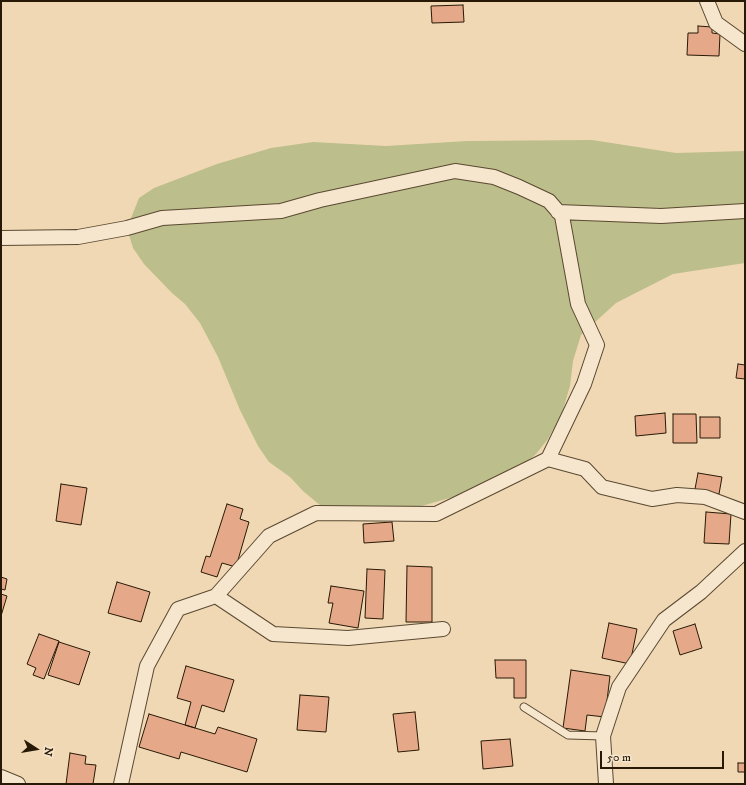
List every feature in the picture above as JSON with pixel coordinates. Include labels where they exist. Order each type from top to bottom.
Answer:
[{"type":"street","points":[[707,1],[716,23],[745,44]]},
{"type":"street","points":[[1,238],[78,237],[127,228],[162,218],[281,211],[320,200],[455,171],[494,177],[549,201],[562,216],[578,304],[597,344],[584,384],[548,459],[436,514],[316,513],[269,536],[216,596],[178,609],[146,666],[121,784]]},
{"type":"street","points":[[558,212],[661,216],[745,211]]},
{"type":"street","points":[[548,459],[585,469],[602,487],[652,499],[677,495],[705,497],[745,512]]},
{"type":"street","points":[[606,784],[603,736],[619,687],[664,620],[701,592],[745,551]]},
{"type":"street","points":[[216,596],[273,634],[348,638],[443,629]]},
{"type":"street","points":[[1,777],[18,784]]},
{"type":"lane","points":[[524,707],[568,735],[603,736]]},
{"type":"green space","points":[[592,140],[676,153],[745,151],[745,263],[673,274],[616,303],[581,335],[573,361],[570,386],[562,413],[548,439],[536,454],[519,469],[460,495],[418,507],[344,513],[321,506],[303,491],[290,477],[269,462],[258,446],[240,410],[218,357],[200,323],[185,304],[172,293],[144,264],[133,248],[127,228],[139,198],[154,188],[217,164],[271,148],[313,142],[386,146],[467,141]]},
{"type":"building","points":[[463,5],[464,22],[432,23],[431,6]]},
{"type":"building","points":[[698,26],[712,27],[712,33],[720,34],[719,56],[687,55],[688,33],[698,33]]},
{"type":"building","points":[[738,364],[745,365],[745,379],[736,378]]},
{"type":"building","points":[[665,413],[666,433],[636,436],[635,416]]},
{"type":"building","points":[[673,414],[696,414],[697,443],[673,443]]},
{"type":"building","points":[[700,417],[720,417],[720,438],[700,438]]},
{"type":"building","points":[[698,473],[722,477],[719,494],[695,489]]},
{"type":"building","points":[[61,484],[87,488],[81,525],[56,521]]},
{"type":"building","points":[[227,504],[243,509],[240,519],[249,522],[236,567],[222,563],[217,577],[201,572],[206,556],[210,557]]},
{"type":"building","points":[[706,512],[731,514],[729,544],[704,543]]},
{"type":"building","points":[[392,522],[394,541],[364,543],[363,524]]},
{"type":"building","points":[[407,566],[432,567],[432,622],[406,622]]},
{"type":"building","points":[[367,569],[385,570],[383,619],[365,618]]},
{"type":"building","points":[[1,577],[7,579],[5,590],[1,589]]},
{"type":"building","points":[[117,582],[150,592],[141,622],[108,613]]},
{"type":"building","points":[[331,586],[364,591],[358,628],[329,623],[333,603],[328,603]]},
{"type":"building","points":[[1,594],[7,596],[1,616]]},
{"type":"building","points":[[609,623],[637,629],[630,664],[602,658]]},
{"type":"building","points":[[695,624],[702,648],[680,655],[673,631]]},
{"type":"building","points":[[39,634],[59,641],[44,679],[33,675],[36,668],[27,664]]},
{"type":"building","points":[[59,642],[90,652],[79,685],[48,675]]},
{"type":"building","points":[[495,660],[526,660],[526,698],[514,698],[514,678],[496,678]]},
{"type":"building","points":[[186,666],[234,680],[224,712],[202,705],[195,728],[185,725],[191,702],[177,698]]},
{"type":"building","points":[[571,670],[610,676],[605,717],[587,715],[585,731],[563,728]]},
{"type":"building","points":[[300,695],[329,697],[326,732],[297,730]]},
{"type":"building","points":[[415,712],[419,750],[398,752],[393,714]]},
{"type":"building","points":[[149,714],[215,734],[218,727],[257,739],[247,772],[181,752],[179,759],[139,747]]},
{"type":"building","points":[[510,739],[513,766],[483,769],[481,741]]},
{"type":"building","points":[[70,753],[86,756],[85,764],[96,765],[93,784],[66,784]]},
{"type":"building","points":[[738,763],[745,763],[745,772],[738,772]]}]
